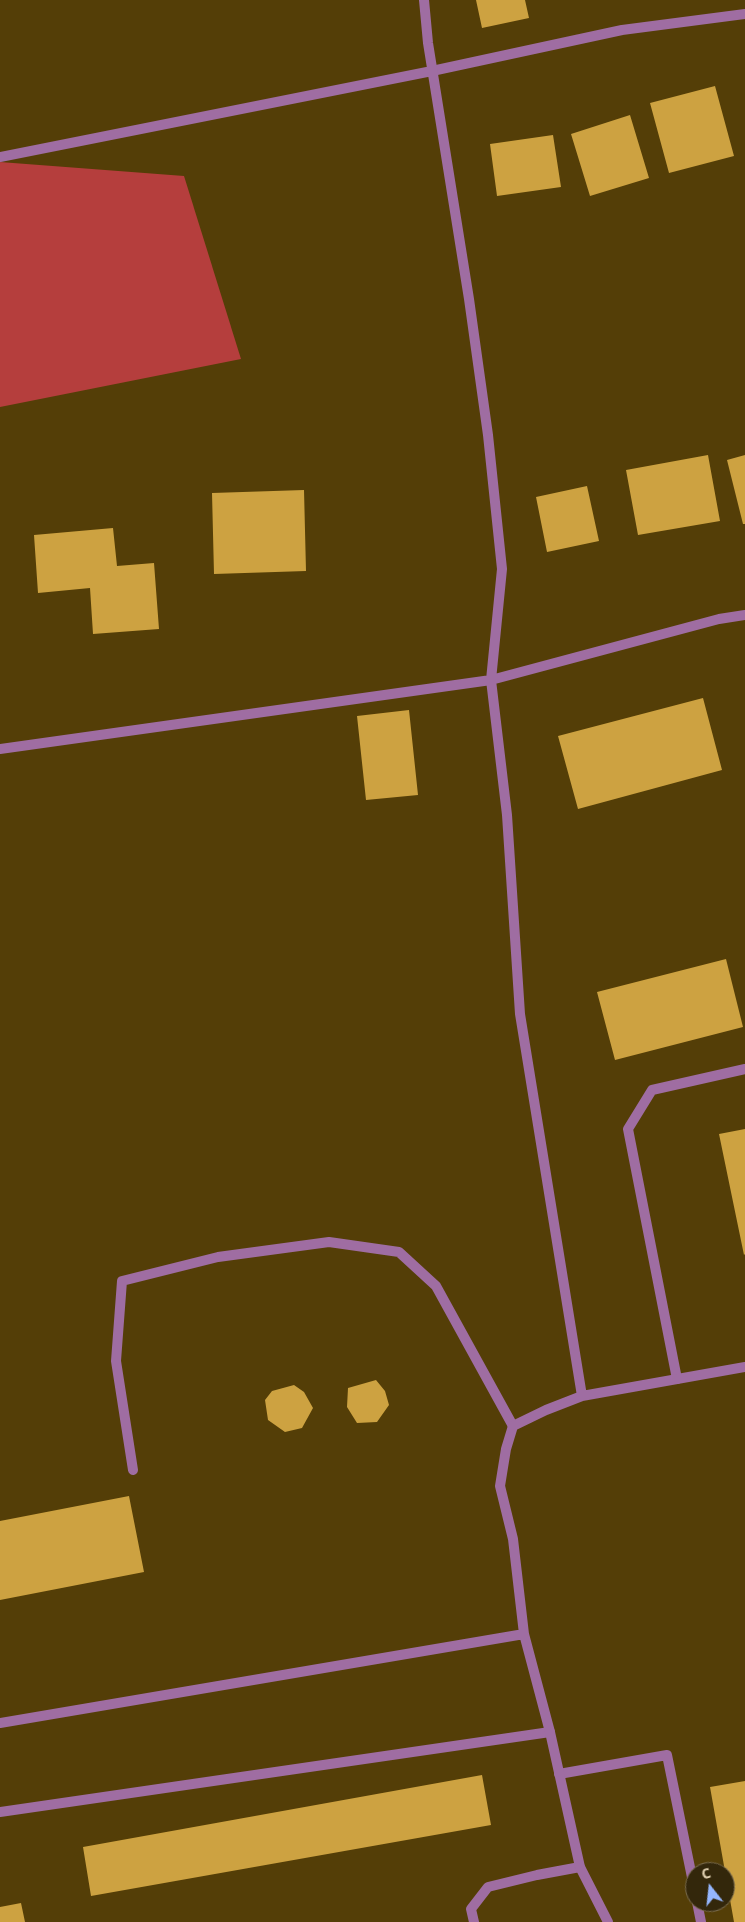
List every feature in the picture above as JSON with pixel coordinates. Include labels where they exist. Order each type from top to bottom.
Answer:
[{"type":"street","points":[[424,0],[432,71],[488,435],[502,570],[491,680],[508,814],[520,1014],[582,1396]]},
{"type":"street","points":[[0,157],[432,71],[622,30],[745,14]]},
{"type":"street","points":[[0,749],[491,680],[719,619],[745,615]]},
{"type":"street","points":[[677,1380],[628,1129],[652,1090],[745,1069]]},
{"type":"street","points":[[133,1470],[116,1361],[122,1281],[218,1257],[329,1242],[399,1252],[436,1286],[513,1426],[506,1449],[500,1486],[513,1539],[524,1634],[550,1732],[580,1867],[608,1922]]},
{"type":"street","points":[[513,1426],[582,1396],[745,1367]]},
{"type":"street","points":[[0,1723],[524,1634]]},
{"type":"street","points":[[0,1812],[550,1732]]},
{"type":"street","points":[[559,1774],[667,1755],[689,1862]]},
{"type":"street","points":[[474,1922],[471,1909],[488,1887],[580,1867]]},
{"type":"shaded area","points":[[0,162],[184,176],[241,359],[0,407]]},
{"type":"building","points":[[476,0],[525,0],[529,18],[482,28]]},
{"type":"building","points":[[715,86],[734,156],[669,173],[650,103]]},
{"type":"building","points":[[630,115],[649,178],[590,196],[571,134]]},
{"type":"building","points":[[553,135],[561,187],[497,196],[490,144]]},
{"type":"building","points":[[708,455],[720,521],[638,535],[626,470]]},
{"type":"building","points":[[745,455],[745,524],[743,524],[727,460]]},
{"type":"building","points":[[587,486],[599,541],[547,552],[536,497]]},
{"type":"building","points":[[304,490],[306,571],[214,574],[212,493]]},
{"type":"building","points":[[113,528],[117,566],[154,563],[159,629],[93,634],[90,588],[38,593],[34,535]]},
{"type":"building","points":[[703,698],[722,770],[578,809],[558,736]]},
{"type":"building","points":[[409,710],[418,795],[366,800],[357,716]]},
{"type":"building","points":[[726,959],[743,1027],[615,1060],[597,992]]},
{"type":"building","points":[[745,1129],[745,1254],[744,1255],[719,1134]]},
{"type":"building","points":[[376,1380],[385,1391],[389,1405],[377,1422],[357,1423],[347,1407],[348,1388]]},
{"type":"building","points":[[294,1385],[304,1392],[313,1408],[302,1428],[285,1432],[268,1420],[265,1400],[272,1391]]},
{"type":"building","points":[[129,1496],[144,1572],[0,1600],[0,1521]]},
{"type":"building","points":[[482,1775],[491,1825],[91,1896],[83,1847]]},
{"type":"building","points":[[745,1781],[745,1922],[734,1922],[732,1912],[735,1912],[735,1862],[723,1862],[710,1787]]},
{"type":"building","points":[[21,1903],[25,1922],[0,1922],[0,1907]]}]
